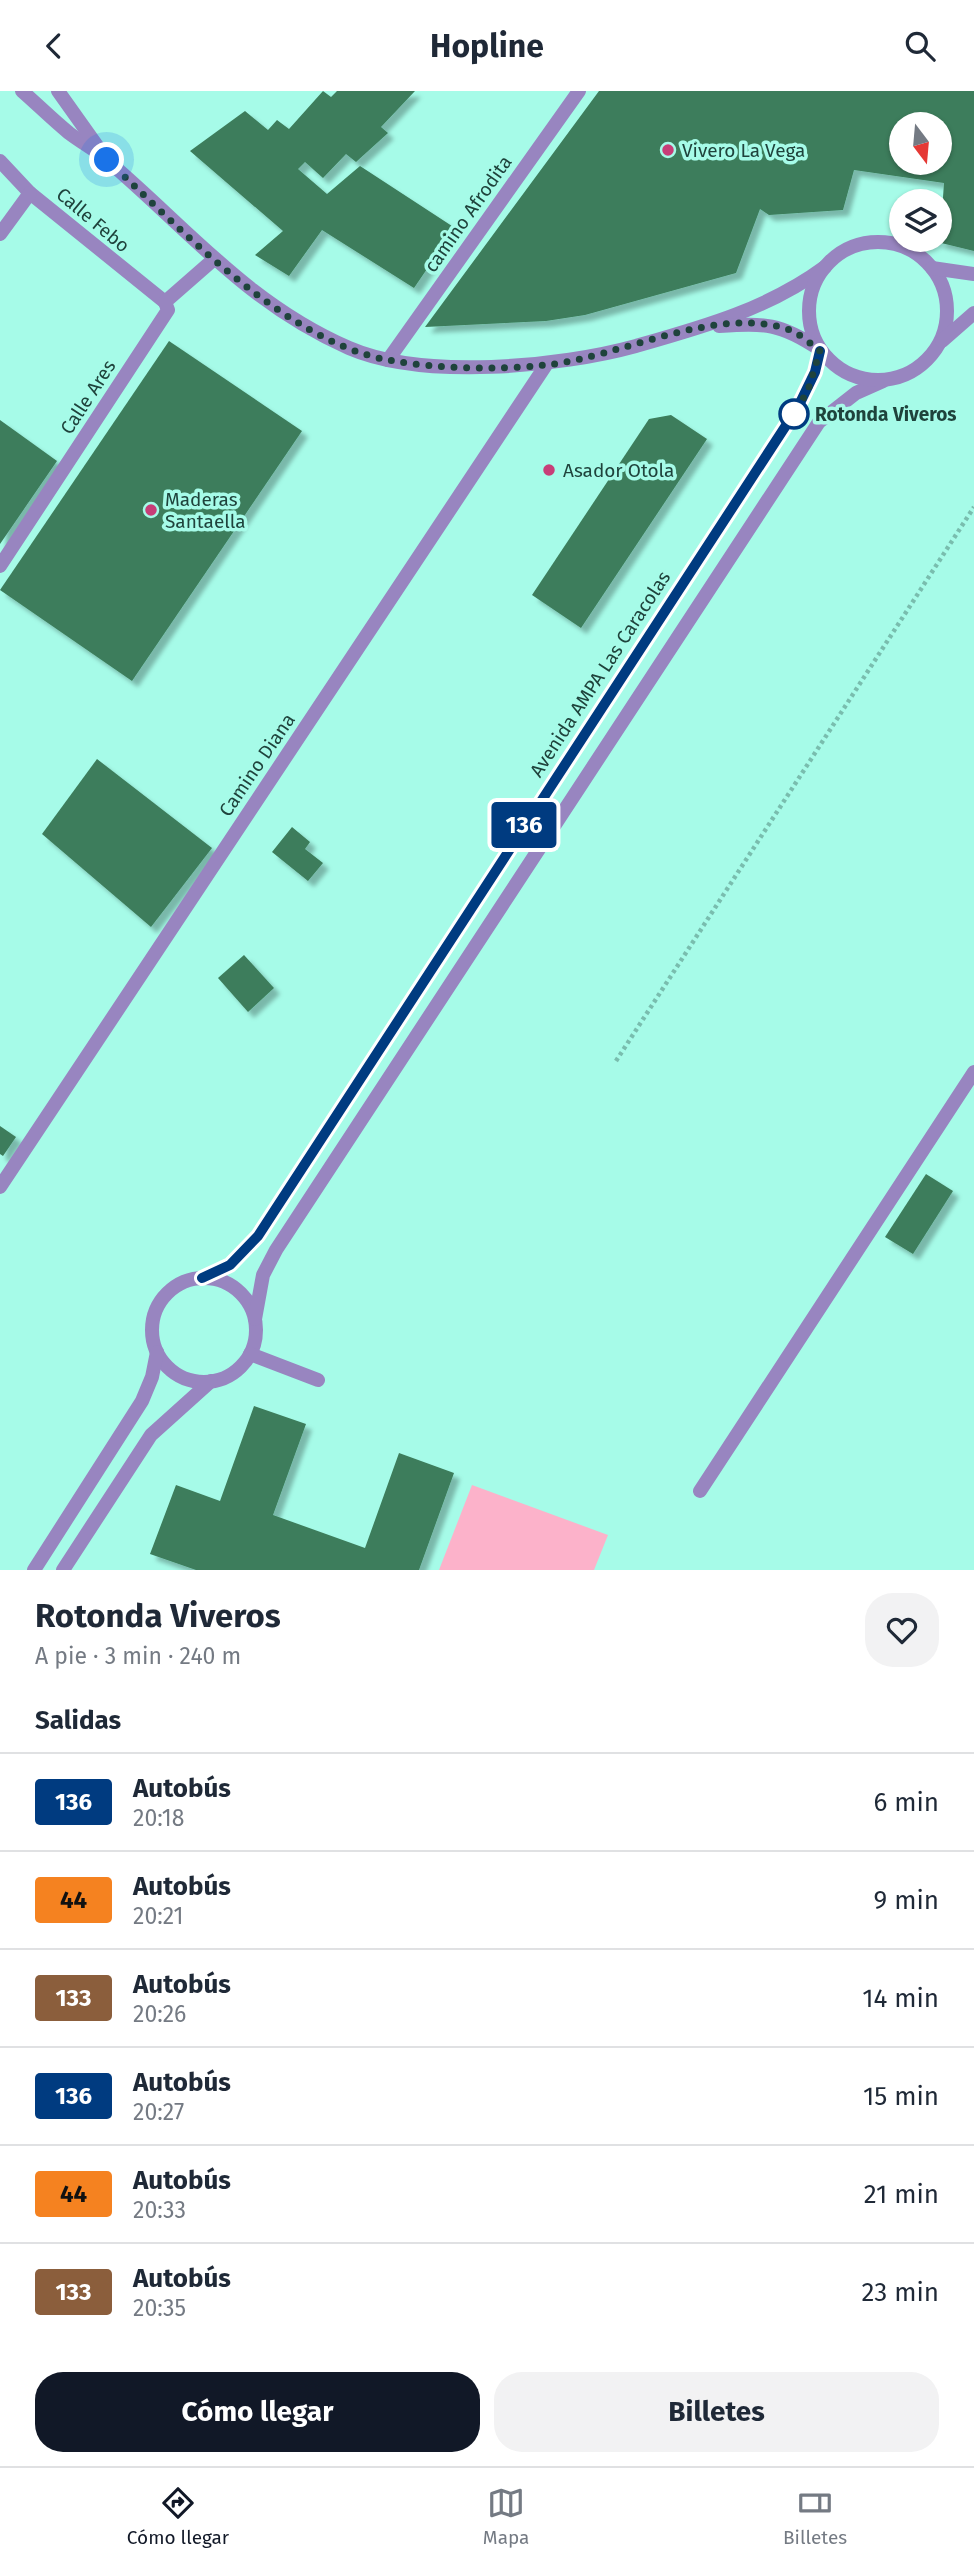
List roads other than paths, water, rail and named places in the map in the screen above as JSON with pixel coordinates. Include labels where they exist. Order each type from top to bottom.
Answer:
[{"type":"street","points":[[22,91],[68,132],[107,160],[214,260],[285,314],[350,348],[388,360],[462,366],[546,365],[613,352],[704,327],[766,304],[793,291],[851,248],[883,242],[904,247],[923,258],[932,268],[946,295],[948,319],[941,342]]},
{"type":"street","points":[[58,91],[107,160]]},
{"type":"street","name":"camino Afrodita","points":[[388,360],[579,91]]},
{"type":"street","name":"Calle Febo","points":[[0,161],[30,193],[165,302]]},
{"type":"street","points":[[0,234],[30,193]]},
{"type":"street","name":"Calle Ares","points":[[0,566],[168,310],[165,302],[214,260]]},
{"type":"street","points":[[820,351],[810,328],[808,307],[813,286],[825,267]]},
{"type":"street","points":[[932,268],[974,274]]},
{"type":"street","points":[[63,1570],[151,1435],[211,1381],[227,1376],[240,1367],[250,1354],[256,1337],[255,1318],[263,1275],[276,1250],[819,422],[856,393],[883,381],[907,375],[927,361],[941,342],[974,313]]},
{"type":"street","points":[[704,327],[745,324],[791,331],[820,351],[838,368],[859,379],[883,381]]},
{"type":"street","name":"Avenida AMPA Las Caracolas","points":[[202,1278],[230,1265],[258,1236],[798,407],[815,372],[820,351]]},
{"type":"street","name":"Camino Diana","points":[[0,1187],[546,365]]},
{"type":"street","points":[[700,1491],[974,1072]]},
{"type":"street","points":[[211,1381],[179,1376],[166,1366],[152,1337],[152,1320],[158,1305],[169,1291],[184,1282],[202,1278],[220,1280],[236,1289],[248,1302],[255,1318]]},
{"type":"street","points":[[34,1570],[142,1401],[152,1377],[157,1352]]},
{"type":"street","points":[[250,1354],[318,1380]]},
{"type":"place","name":"Vivero La Vega","points":[[668,150]]},
{"type":"place","name":"Rotonda Viveros","points":[[794,414]]},
{"type":"place","name":"Asador Otola","points":[[549,470]]},
{"type":"place","name":"Maderas Santaella","points":[[151,510]]}]
